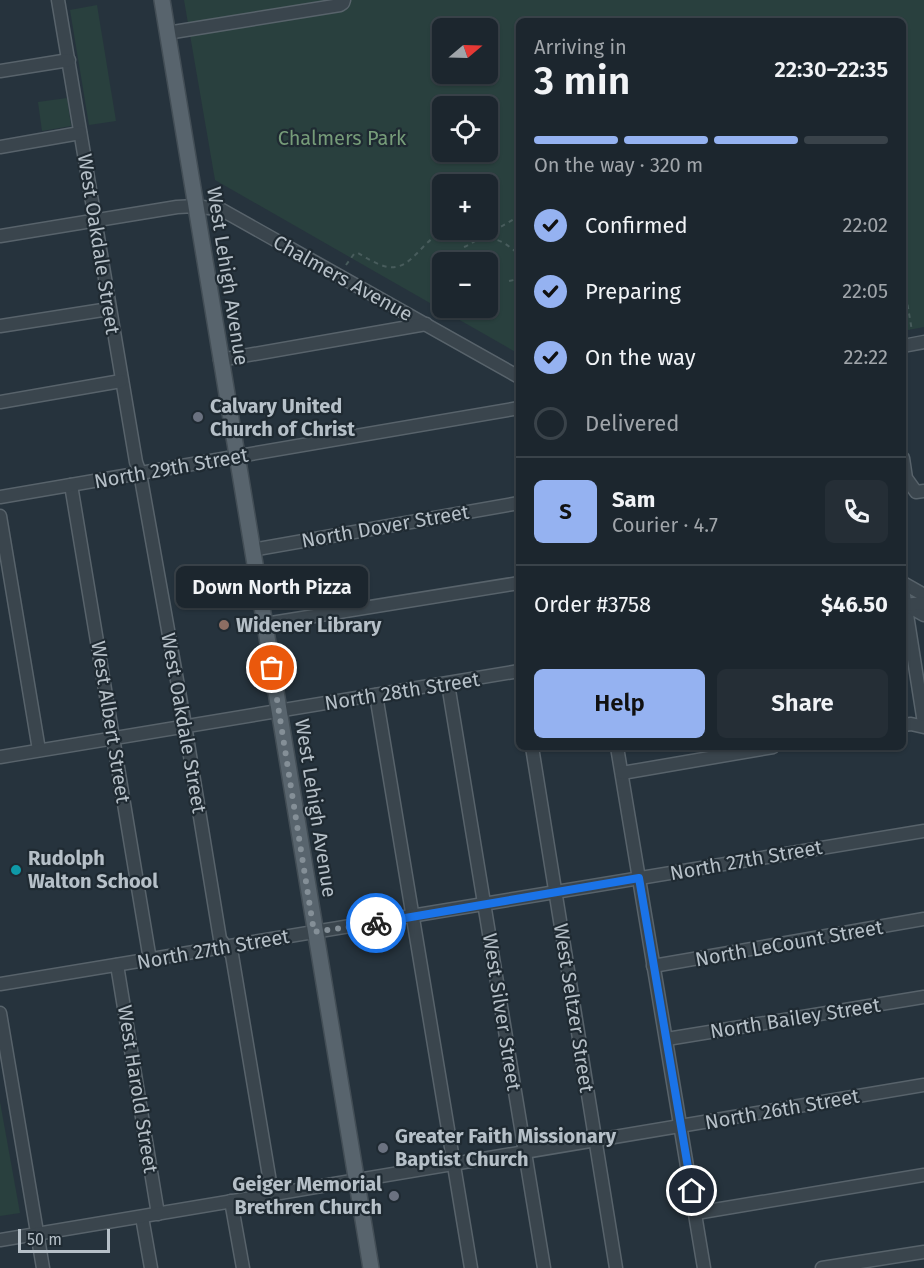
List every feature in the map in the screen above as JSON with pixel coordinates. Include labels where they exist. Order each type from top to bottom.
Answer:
[{"type":"main road","name":"West Lehigh Avenue","points":[[162,0],[371,1268]]},
{"type":"street","name":"West Oakdale Street","points":[[58,0],[121,381],[140,473],[185,725],[220,939],[232,955],[272,1194]]},
{"type":"street","points":[[167,33],[340,5],[344,0]]},
{"type":"street","points":[[0,71],[69,60]]},
{"type":"street","points":[[0,147],[80,133]]},
{"type":"street","name":"Chalmers Avenue","points":[[0,236],[177,207],[196,206],[222,210],[516,375]]},
{"type":"street","points":[[0,326],[109,309]]},
{"type":"street","points":[[220,360],[426,324]]},
{"type":"street","points":[[0,402],[121,381]]},
{"type":"street","name":"North 29th Street","points":[[0,497],[516,409]]},
{"type":"street","points":[[906,478],[916,492],[924,491]]},
{"type":"street","name":"West Albert Street","points":[[71,485],[150,960]]},
{"type":"street","name":"North Dover Street","points":[[252,549],[516,504]]},
{"type":"street","points":[[0,516],[39,750]]},
{"type":"street","points":[[265,624],[516,583]]},
{"type":"street","points":[[906,585],[924,595]]},
{"type":"street","points":[[906,605],[924,603]]},
{"type":"street","points":[[906,606],[924,615]]},
{"type":"street","points":[[906,617],[924,725],[906,725]]},
{"type":"street","name":"North 28th Street","points":[[0,757],[516,672]]},
{"type":"street","name":"West Silver Street","points":[[448,684],[544,1268]]},
{"type":"street","points":[[376,695],[471,1268]]},
{"type":"street","name":"West Seltzer Street","points":[[531,750],[616,1268]]},
{"type":"street","points":[[618,750],[704,1268]]},
{"type":"street","points":[[622,772],[755,750]]},
{"type":"street","name":"North 27th Street","points":[[0,984],[924,831]]},
{"type":"street","name":"North LeCount Street","points":[[654,966],[924,919]]},
{"type":"street","name":"West Harold Street","points":[[117,965],[158,1214]]},
{"type":"street","name":"North Bailey Street","points":[[667,1040],[924,997]]},
{"type":"street","points":[[0,1013],[43,1268]]},
{"type":"street","name":"North 26th Street","points":[[0,1240],[924,1085]]},
{"type":"street","points":[[696,1213],[924,1175]]},
{"type":"street","points":[[231,1201],[243,1268]]},
{"type":"street","points":[[142,1217],[151,1268]]},
{"type":"street","points":[[822,1268],[924,1252]]},
{"type":"path","points":[[498,228],[516,218]]},
{"type":"path","points":[[339,275],[356,253],[381,265],[397,266],[411,258],[432,239]]},
{"type":"path","points":[[464,247],[478,240]]},
{"type":"path","points":[[490,240],[503,243],[516,253]]},
{"type":"path","points":[[509,281],[516,280]]},
{"type":"path","points":[[906,296],[914,344]]},
{"type":"green space","name":"Chalmers Park","points":[[184,0],[924,0],[924,327],[906,330],[906,18],[516,18],[516,352],[456,318],[498,318],[498,252],[432,252],[432,304],[215,180]]},
{"type":"green space","points":[[97,5],[116,121],[89,125],[70,10]]},
{"type":"green space","points":[[67,98],[71,126],[42,131],[38,102]]},
{"type":"green space","points":[[0,1102],[20,1213],[0,1216]]},
{"type":"way so far","points":[[272,668],[314,932],[376,923]]},
{"type":"place","name":"Calvary United Church of Christ","points":[[198,417]]},
{"type":"place","name":"Widener Library","points":[[224,625]]},
{"type":"place","name":"Down North Pizza","points":[[272,668]]},
{"type":"place","name":"Rudolph Walton School","points":[[16,870]]},
{"type":"place","name":"Greater Faith Missionary Baptist Church","points":[[383,1148]]},
{"type":"place","name":"Geiger Memorial Brethren Church","points":[[394,1196]]},
{"type":"route","points":[[376,923],[639,878],[692,1191]]}]
